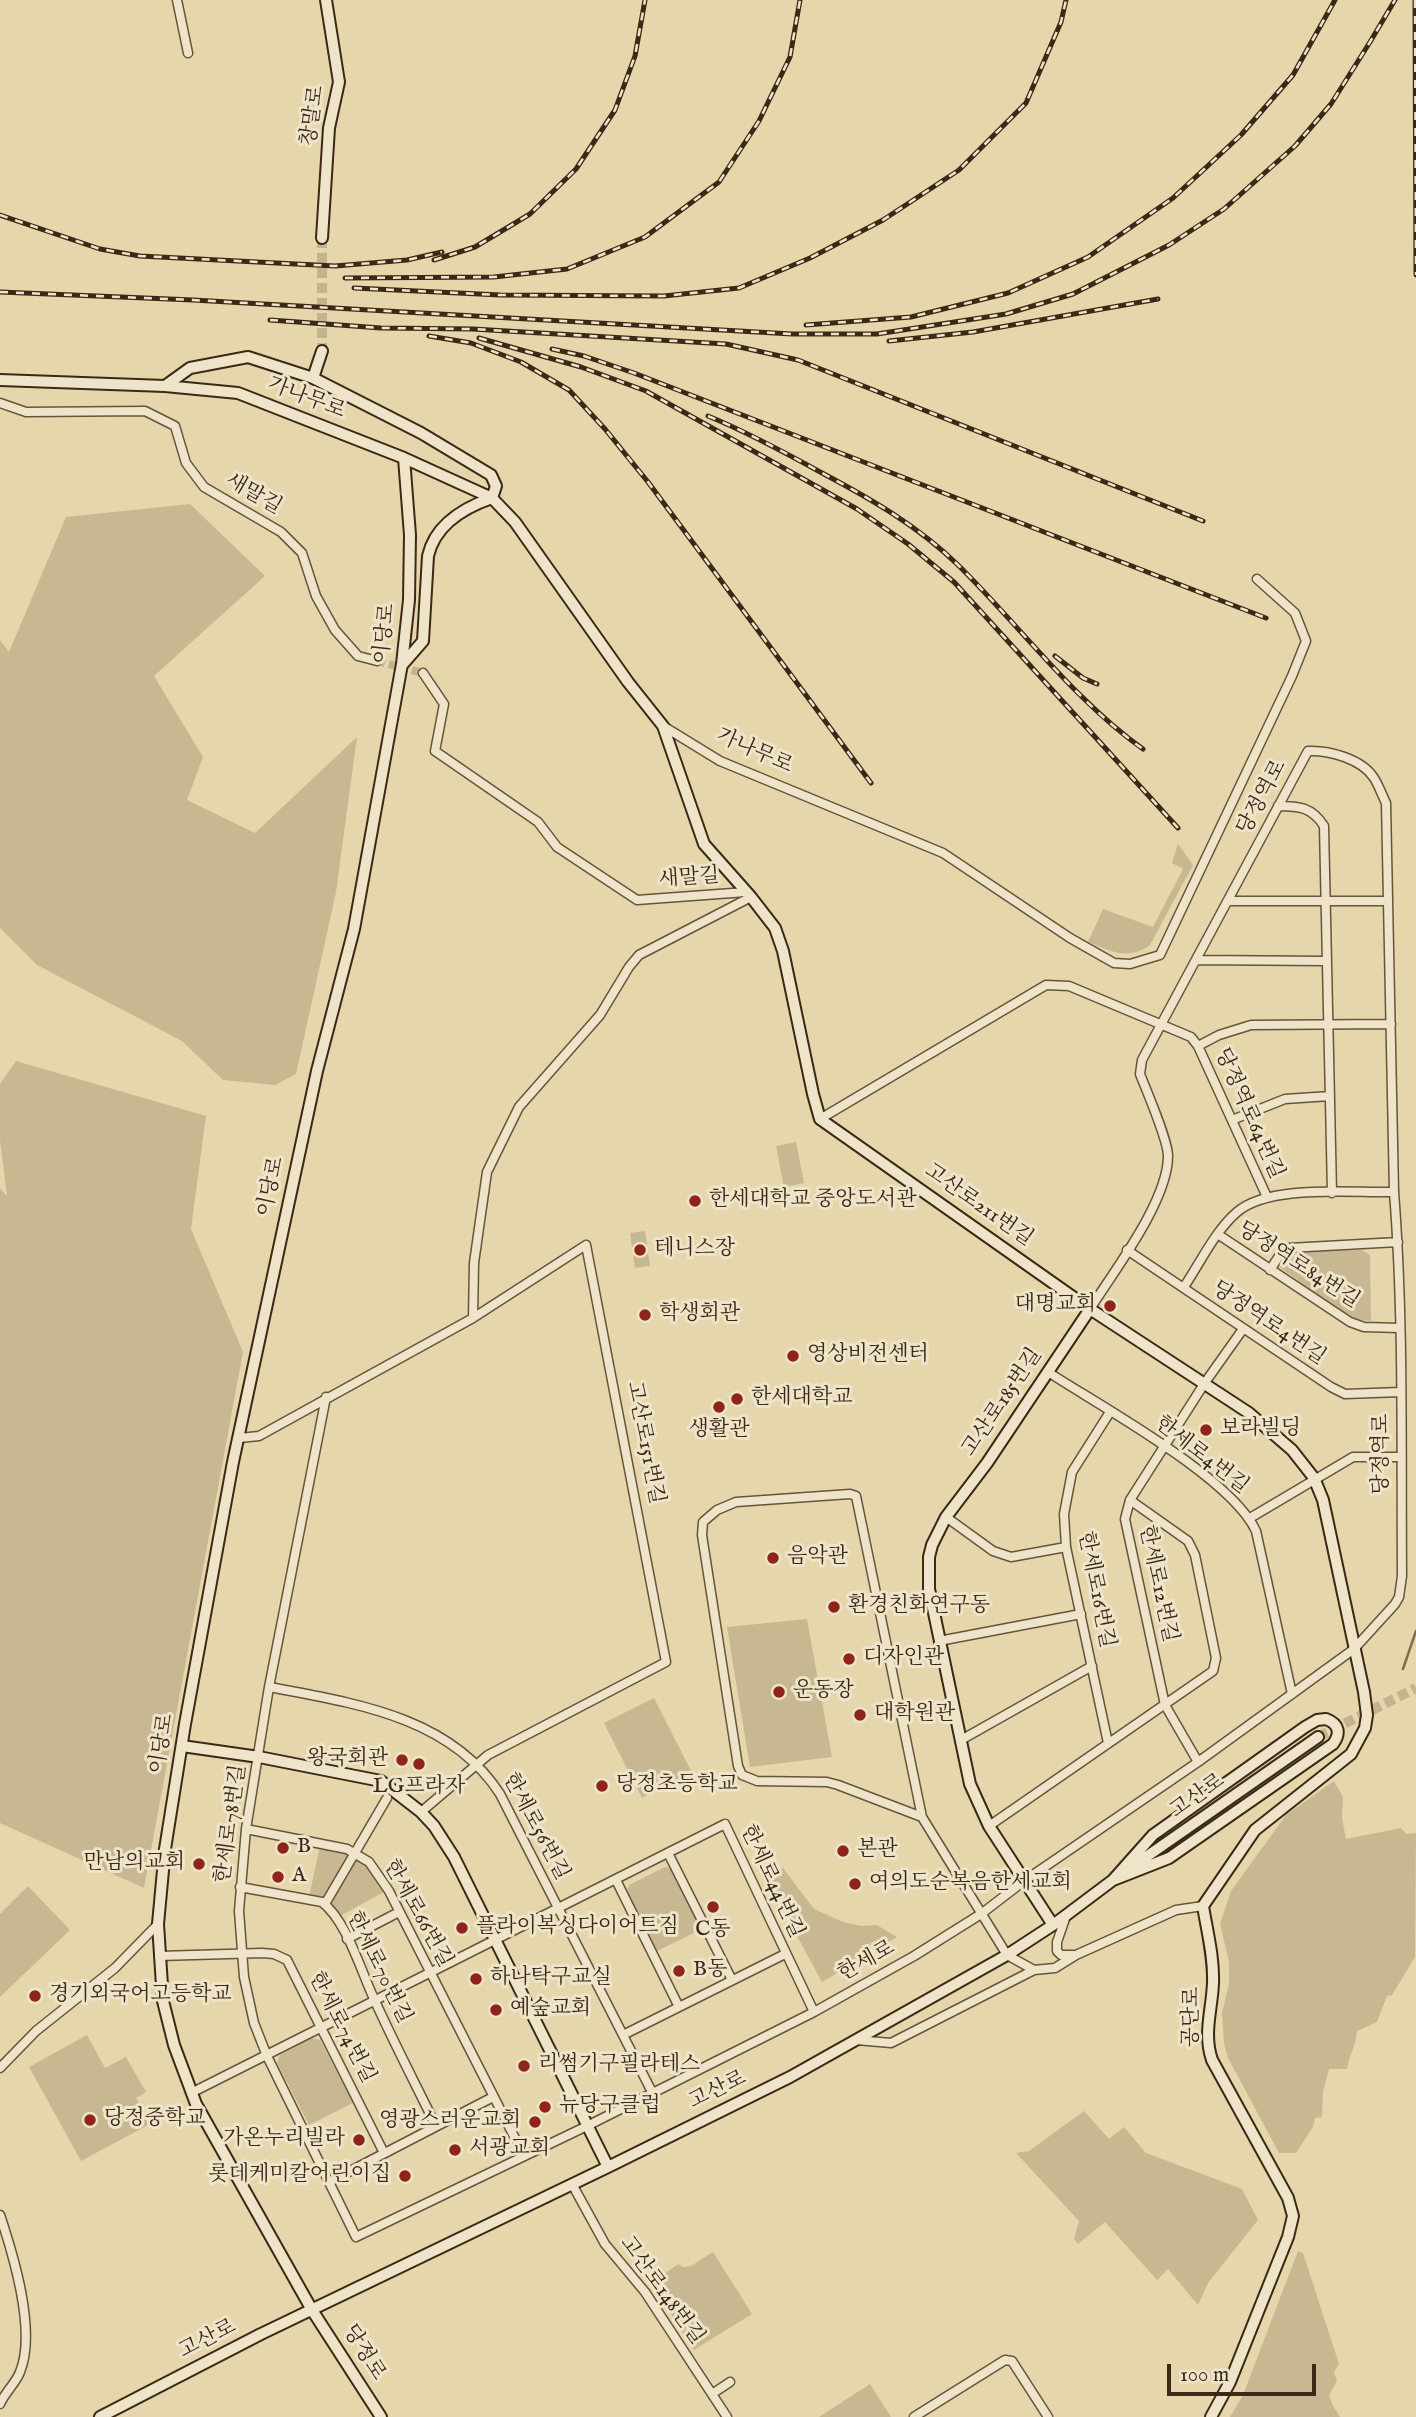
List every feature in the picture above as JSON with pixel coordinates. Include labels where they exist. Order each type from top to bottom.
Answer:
[{"type":"street","points":[[177,0],[188,53]]},
{"type":"street","name":"창말로","points":[[322,238],[329,128],[339,82],[326,0]]},
{"type":"street","points":[[313,378],[322,351]]},
{"type":"street","points":[[165,386],[190,368],[248,357],[313,378],[421,433],[491,475],[496,486],[492,498],[458,514],[442,527],[431,543],[423,641],[402,664]]},
{"type":"street","name":"가나무로","points":[[0,380],[165,386],[238,393],[404,458],[492,498],[515,522],[628,682],[663,726],[720,761],[943,853],[1070,938],[1114,963],[1130,964],[1160,955],[1306,641],[1295,613],[1257,579]]},
{"type":"street","name":"새말길","points":[[0,403],[26,412],[145,411],[175,426],[186,463],[204,486],[281,531],[302,553],[316,596],[335,630],[358,656],[377,661]]},
{"type":"street","name":"이당로","points":[[312,2310],[191,2093],[174,2045],[163,2001],[158,1924],[165,1849],[182,1746],[239,1438],[314,1083],[354,929],[402,664],[409,600],[410,535],[404,458]]},
{"type":"street","name":"새말길","points":[[423,673],[444,704],[435,751],[538,822],[557,847],[636,900],[749,895]]},
{"type":"street","points":[[663,726],[704,844],[775,929],[783,951],[820,1119]]},
{"type":"street","name":"당정역로","points":[[1090,1309],[1154,1206],[1165,1182],[1168,1154],[1140,1074],[1142,1060],[1308,751],[1322,750],[1345,756],[1373,775],[1386,803],[1401,1392],[1401,1588],[1395,1604],[1354,1649]]},
{"type":"street","points":[[1278,806],[1301,806],[1317,815],[1324,826],[1332,1193]]},
{"type":"street","points":[[473,1318],[474,1264],[488,1172],[520,1107],[600,1015],[628,967],[639,955],[749,895]]},
{"type":"street","points":[[1228,901],[1388,901]]},
{"type":"street","points":[[1196,960],[1327,961]]},
{"type":"street","name":"당정역로64번길","points":[[820,1119],[1046,985],[1069,986],[1191,1037],[1198,1046],[1267,1197]]},
{"type":"street","name":"당정역로64번길","points":[[1198,1046],[1219,1035],[1251,1025],[1391,1024]]},
{"type":"street","points":[[1232,1120],[1285,1099],[1330,1096]]},
{"type":"street","name":"고산로211번길","points":[[820,1119],[1090,1309],[1249,1413],[1275,1433],[1314,1478],[1323,1500],[1354,1649]]},
{"type":"street","points":[[1184,1287],[1236,1213],[1252,1203],[1285,1194],[1394,1192]]},
{"type":"street","name":"당정역로84번길","points":[[1219,1235],[1350,1322],[1364,1327],[1400,1328]]},
{"type":"street","points":[[1270,1270],[1281,1253],[1289,1248],[1398,1242]]},
{"type":"street","name":"고산로151번길","points":[[239,1438],[260,1436],[326,1397],[473,1318],[586,1245],[666,1662],[476,1763],[421,1812]]},
{"type":"street","name":"당정역로4번길","points":[[1127,1250],[1331,1387],[1345,1394],[1401,1392]]},
{"type":"street","name":"고산로185번길","points":[[1053,1925],[989,1826],[970,1784],[939,1642],[928,1576],[932,1545],[946,1517],[987,1462],[1090,1309]]},
{"type":"street","name":"한세로12번길","points":[[1198,1762],[1164,1705],[1125,1519],[1130,1500],[1163,1446],[1243,1329]]},
{"type":"street","name":"한세로4번길","points":[[1048,1372],[1163,1446],[1224,1491],[1250,1518],[1256,1531],[1292,1694]]},
{"type":"street","name":"한세로78번길","points":[[326,1397],[269,1687],[246,1829],[240,1887],[242,1953],[250,2012],[267,2056],[356,2237]]},
{"type":"street","name":"한세로16번길","points":[[1108,1743],[1066,1547],[1064,1514],[1072,1472],[1111,1412]]},
{"type":"street","points":[[1250,1518],[1353,1457],[1401,1457]]},
{"type":"street","points":[[922,1817],[827,1782],[757,1781],[742,1775],[738,1766],[702,1535],[703,1521],[717,1510],[736,1502],[850,1494],[856,1496],[922,1817],[1007,1955],[1034,1970]]},
{"type":"street","points":[[989,1826],[1213,1671],[1216,1658],[1195,1555],[1188,1541],[1130,1500]]},
{"type":"street","points":[[946,1517],[993,1551],[1011,1557],[1066,1547]]},
{"type":"street","points":[[939,1642],[1081,1614]]},
{"type":"street","points":[[854,2040],[891,2043],[1034,1970],[1055,1968],[1076,1955],[1176,1910],[1203,1906],[1255,1830],[1351,1754],[1359,1743],[1367,1715],[1354,1649]]},
{"type":"street","name":"한세로","points":[[356,2237],[587,2126],[814,2012],[914,1956],[981,1914],[1354,1649]]},
{"type":"street","points":[[961,1741],[1092,1666]]},
{"type":"street","name":"한세로56번길","points":[[269,1687],[335,1699],[398,1715],[448,1741],[476,1763],[500,1794],[652,2092]]},
{"type":"street","points":[[1326,1719],[1337,1726],[1338,1737],[1333,1744],[1169,1858],[1113,1880],[1153,1835],[1305,1727],[1317,1720],[1326,1719]]},
{"type":"street","name":"고산로","points":[[100,2417],[312,2310],[790,2077],[1007,1955],[1318,1737]]},
{"type":"street","points":[[182,1746],[259,1756],[381,1781],[421,1812],[434,1826],[454,1857],[608,2167]]},
{"type":"street","points":[[325,1904],[387,1798]]},
{"type":"street","name":"한세로44번길","points":[[191,2093],[725,1824],[814,2012]]},
{"type":"street","name":"한세로66번길","points":[[246,1829],[335,1846],[355,1853],[374,1866],[524,2156]]},
{"type":"street","points":[[668,1853],[732,1980]]},
{"type":"street","points":[[616,1880],[679,2007]]},
{"type":"street","name":"한세로70번길","points":[[240,1887],[325,1904],[337,1919],[436,2126]]},
{"type":"street","name":"공단로","points":[[1203,1906],[1213,1983],[1207,2033],[1208,2048],[1212,2060],[1288,2197],[1293,2216],[1288,2236],[1230,2382],[1211,2417]]},
{"type":"street","points":[[347,1939],[400,1912]]},
{"type":"street","points":[[1067,1915],[1057,1942],[1057,1951],[1061,1955],[1076,1955]]},
{"type":"street","points":[[0,2068],[36,2031],[115,1968],[158,1924]]},
{"type":"street","points":[[159,1956],[242,1953]]},
{"type":"street","name":"한세로74번길","points":[[242,1953],[274,1954],[287,1960],[384,2153]]},
{"type":"street","points":[[623,2035],[785,1954]]},
{"type":"street","points":[[328,2182],[493,2097]]},
{"type":"street","name":"고산로148번길","points":[[572,2184],[605,2244],[645,2292],[727,2417]]},
{"type":"street","points":[[0,2215],[16,2264],[25,2343],[20,2371],[0,2404]]},
{"type":"street","name":"당정로","points":[[312,2310],[381,2417]]},
{"type":"street","points":[[914,2417],[1005,2360],[1012,2361],[1048,2417]]},
{"type":"street","points":[[712,2394],[730,2382]]},
{"type":"shaded area","points":[[190,504],[265,576],[154,676],[203,757],[187,800],[255,833],[357,737],[336,892],[296,1074],[275,1085],[223,1080],[182,1041],[37,965],[0,928],[0,640],[9,652],[66,517]]},
{"type":"shaded area","points":[[1178,844],[1193,865],[1150,945],[1134,953],[1119,953],[1088,942],[1103,909],[1153,927],[1183,869],[1172,863]]},
{"type":"shaded area","points":[[16,1061],[206,1116],[191,1229],[243,1352],[144,1888],[0,1823],[0,1188],[7,1196],[0,1140],[0,1084]]},
{"type":"shaded area","points":[[796,1142],[804,1183],[784,1187],[776,1146]]},
{"type":"shaded area","name":"테니스장","points":[[645,1231],[650,1266],[635,1268],[630,1233]]},
{"type":"shaded area","points":[[1362,1250],[1370,1255],[1371,1321],[1351,1319],[1278,1266],[1294,1254],[1305,1251]]},
{"type":"shaded area","name":"운동장","points":[[807,1619],[832,1757],[750,1767],[727,1627]]},
{"type":"shaded area","points":[[654,1698],[692,1773],[642,1798],[604,1723]]},
{"type":"shaded area","points":[[1334,1781],[1343,1797],[1342,1818],[1346,1839],[1401,1828],[1406,1834],[1416,1833],[1415,1957],[1392,1995],[1387,1996],[1377,2022],[1357,2031],[1347,2069],[1329,2069],[1323,2092],[1322,2117],[1315,2118],[1313,2127],[1296,2153],[1279,2153],[1228,2058],[1224,2043],[1222,2013],[1229,1984],[1229,1962],[1220,1924],[1231,1891],[1286,1815]]},
{"type":"shaded area","points":[[320,1846],[359,1859],[372,1872],[384,1892],[340,1916],[327,1901],[309,1897]]},
{"type":"shaded area","points":[[665,1867],[671,1868],[702,1929],[657,1951],[627,1891],[629,1885]]},
{"type":"shaded area","points":[[783,1868],[814,1909],[843,1922],[861,1926],[877,1925],[897,1937],[822,1982],[765,1877]]},
{"type":"shaded area","points":[[28,1886],[70,1930],[0,1997],[0,1914]]},
{"type":"shaded area","points":[[87,2035],[105,2068],[126,2057],[146,2092],[136,2098],[150,2124],[81,2161],[29,2067]]},
{"type":"shaded area","points":[[312,2038],[320,2040],[353,2103],[309,2125],[277,2063],[280,2055]]},
{"type":"shaded area","points":[[1084,2111],[1109,2139],[1124,2127],[1146,2153],[1242,2189],[1258,2220],[1208,2283],[1198,2305],[1168,2269],[1157,2280],[1105,2222],[1078,2244],[1074,2239],[1079,2221],[1016,2153],[1029,2151]]},
{"type":"shaded area","points":[[1298,2251],[1303,2253],[1339,2364],[1334,2372],[1337,2381],[1329,2395],[1340,2417],[1230,2417],[1243,2395]]},
{"type":"shaded area","points":[[713,2252],[752,2314],[694,2350],[653,2282],[678,2264],[683,2267],[691,2266]]},
{"type":"shaded area","points":[[870,2384],[891,2417],[819,2417]]},
{"type":"waterway","points":[[1403,1669],[1416,1631]]},
{"type":"tunnel","points":[[322,238],[322,351]]},
{"type":"tunnel","points":[[377,661],[423,673]]},
{"type":"tunnel","points":[[1318,1737],[1416,1688]]},
{"type":"railway","points":[[434,260],[475,247],[530,214],[576,169],[615,110],[635,56],[645,0]]},
{"type":"railway","points":[[345,278],[494,277],[567,269],[645,237],[719,182],[759,121],[790,57],[800,0]]},
{"type":"railway","points":[[354,288],[500,295],[664,296],[739,288],[810,258],[883,220],[959,170],[1026,103],[1061,22],[1066,0]]},
{"type":"railway","points":[[806,325],[911,317],[1008,293],[1088,257],[1173,198],[1241,135],[1293,75],[1335,0]]},
{"type":"railway","points":[[0,292],[193,300],[792,334],[877,334],[1006,314],[1073,294],[1169,245],[1224,209],[1295,146],[1331,104],[1395,0]]},
{"type":"railway","points":[[1415,0],[1416,275]]},
{"type":"railway","points":[[0,215],[100,249],[140,256],[335,266],[407,260],[442,252]]},
{"type":"railway","points":[[889,341],[973,332],[1158,299]]},
{"type":"railway","points":[[270,320],[381,328],[473,329],[726,344],[798,360],[1203,521]]},
{"type":"railway","points":[[429,336],[471,343],[521,362],[569,390],[648,482],[871,783]]},
{"type":"railway","points":[[479,338],[581,367],[646,391],[857,509],[908,544],[954,582],[1178,828]]},
{"type":"railway","points":[[552,349],[584,356],[634,373],[1266,618]]},
{"type":"railway","points":[[708,416],[765,443],[876,503],[927,538],[958,565],[1070,685],[1118,730],[1143,749]]},
{"type":"railway","points":[[1055,656],[1083,678],[1097,684]]},
{"type":"place","name":"한세대학교 중앙도서관","points":[[695,1201]]},
{"type":"place","name":"테니스장","points":[[640,1250]]},
{"type":"place","name":"대명교회","points":[[1110,1306]]},
{"type":"place","name":"학생회관","points":[[645,1315]]},
{"type":"place","name":"영상비전센터","points":[[793,1356]]},
{"type":"place","name":"한세대학교","points":[[737,1399]]},
{"type":"place","name":"생활관","points":[[719,1407]]},
{"type":"place","name":"보라빌딩","points":[[1206,1430]]},
{"type":"place","name":"음악관","points":[[773,1558]]},
{"type":"place","name":"환경친화연구동","points":[[834,1607]]},
{"type":"place","name":"디자인관","points":[[849,1659]]},
{"type":"place","name":"운동장","points":[[779,1692]]},
{"type":"place","name":"대학원관","points":[[860,1715]]},
{"type":"place","name":"왕국회관","points":[[402,1760]]},
{"type":"place","name":"LG프라자","points":[[419,1764]]},
{"type":"place","name":"당정초등학교","points":[[602,1786]]},
{"type":"place","name":"B","points":[[283,1848]]},
{"type":"place","name":"본관","points":[[843,1851]]},
{"type":"place","name":"만남의교회","points":[[199,1864]]},
{"type":"place","name":"A","points":[[278,1877]]},
{"type":"place","name":"여의도순복음한세교회","points":[[855,1884]]},
{"type":"place","name":"C동","points":[[713,1907]]},
{"type":"place","name":"플라이복싱다이어트짐","points":[[462,1928]]},
{"type":"place","name":"B동","points":[[679,1971]]},
{"type":"place","name":"하나탁구교실","points":[[476,1979]]},
{"type":"place","name":"경기외국어고등학교","points":[[35,1996]]},
{"type":"place","name":"예숲교회","points":[[496,2010]]},
{"type":"place","name":"리썸기구필라테스","points":[[524,2066]]},
{"type":"place","name":"뉴당구클럽","points":[[545,2107]]},
{"type":"place","name":"당정중학교","points":[[90,2120]]},
{"type":"place","name":"영광스러운교회","points":[[535,2122]]},
{"type":"place","name":"가온누리빌라","points":[[359,2140]]},
{"type":"place","name":"서광교회","points":[[455,2150]]},
{"type":"place","name":"롯데케미칼어린이집","points":[[405,2176]]}]
